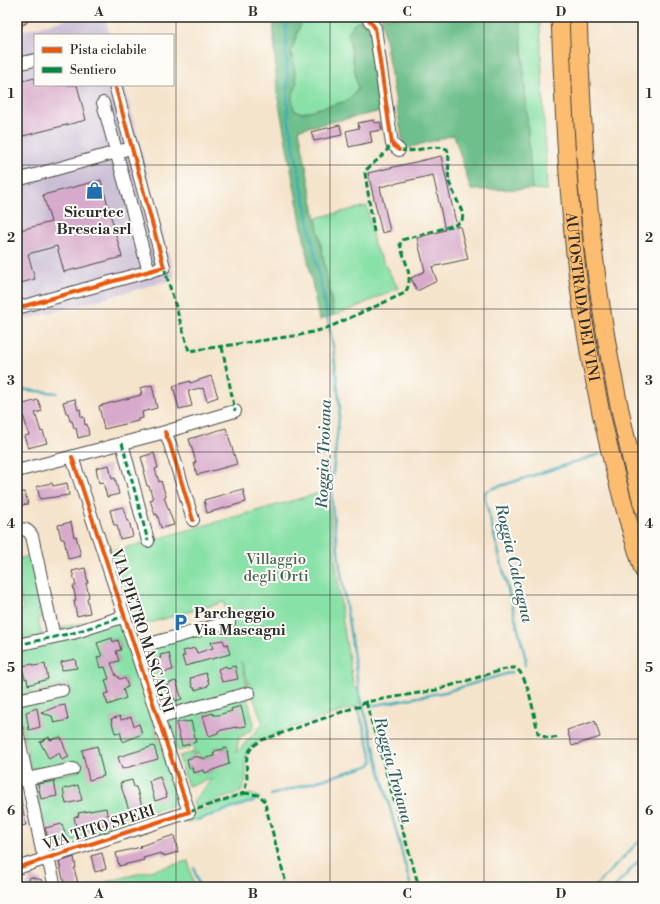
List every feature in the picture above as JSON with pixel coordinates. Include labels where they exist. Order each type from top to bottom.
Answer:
[{"type":"highway","name":"AUTOSTRADA DEI VINI","points":[[560,17],[572,226],[582,309],[600,408],[627,520],[643,570]]},
{"type":"highway","name":"AUTOSTRADA DEI VINI","points":[[578,17],[585,159],[590,224],[600,299],[619,405],[643,507]]},
{"type":"street","points":[[367,17],[374,28],[392,144],[399,150]]},
{"type":"street","points":[[17,64],[34,60]]},
{"type":"street","points":[[17,308],[164,267],[115,86]]},
{"type":"street","points":[[103,102],[149,272]]},
{"type":"street","points":[[17,180],[132,147]]},
{"type":"street","points":[[17,471],[122,444],[235,411]]},
{"type":"street","points":[[165,432],[170,444],[192,520]]},
{"type":"street","points":[[122,444],[148,541]]},
{"type":"street","name":"VIA PIETRO MASCAGNI","points":[[72,457],[189,812]]},
{"type":"street","points":[[17,530],[24,529],[29,531],[32,536],[54,638]]},
{"type":"street","points":[[17,645],[54,638],[125,616]]},
{"type":"street","name":"VIA PIETRO MASCAGNI","points":[[135,648],[229,622]]},
{"type":"street","points":[[17,700],[62,690]]},
{"type":"street","name":"VIA PIETRO MASCAGNI","points":[[158,718],[249,693]]},
{"type":"street","points":[[17,730],[22,780],[42,850],[50,866],[55,887]]},
{"type":"street","points":[[22,780],[73,769]]},
{"type":"street","name":"VIA TITO SPERI","points":[[17,868],[189,812]]},
{"type":"shaded area","points":[[77,17],[105,17],[110,34],[34,34],[34,86],[124,86],[175,279],[17,322],[17,32]]},
{"type":"green space","points":[[273,17],[303,17],[291,52],[297,83],[292,97],[294,110],[302,113],[347,101],[358,90],[348,33],[354,24],[362,19],[370,30],[382,111],[299,129],[334,315],[319,320],[277,93]]},
{"type":"green space","points":[[303,17],[360,17],[362,19],[349,33],[358,89],[347,101],[302,113],[294,110],[292,97],[297,83],[291,52]]},
{"type":"green space","points":[[381,17],[520,17],[532,189],[471,190],[454,135],[404,149]]},
{"type":"green space","points":[[520,17],[537,17],[540,23],[547,190],[532,189]]},
{"type":"green space","points":[[367,206],[374,245],[398,288],[354,308],[334,315],[316,218]]},
{"type":"green space","name":"Villaggio degli Orti","points":[[327,491],[343,623],[354,689],[358,689],[361,703],[358,704],[358,706],[285,730],[251,746],[246,756],[246,779],[241,792],[195,808],[193,801],[212,779],[188,786],[179,756],[194,752],[193,747],[177,751],[166,719],[247,697],[255,727],[239,738],[236,753],[263,724],[241,661],[248,688],[163,712],[142,651],[227,617],[224,602],[135,627],[110,552]],"holes":[[[219,747],[220,749],[227,748],[229,757],[212,769],[212,771],[205,773],[204,768],[193,773],[192,767],[189,768],[187,759],[194,757],[193,754],[198,753],[199,758],[201,757],[202,759],[214,756],[214,748]]]},
{"type":"green space","points":[[30,556],[44,617],[38,619],[41,633],[43,634],[17,644],[17,612],[23,610],[20,595],[17,596],[17,559]]},
{"type":"green space","points":[[117,615],[180,803],[124,820],[125,825],[50,849],[34,781],[81,770],[80,764],[32,774],[17,704],[71,692],[69,685],[17,696],[17,646],[60,637],[59,628]],"holes":[[[112,638],[113,641],[118,640],[121,649],[116,651],[119,661],[101,668],[97,657],[102,656],[98,643]],[[117,676],[119,679],[125,678],[128,687],[123,689],[117,701],[118,704],[108,705],[104,694],[109,693],[105,680]],[[120,716],[121,720],[131,717],[134,726],[139,724],[142,734],[132,738],[133,740],[123,741],[120,732],[115,733],[111,719]]]},
{"type":"green space","points":[[250,794],[259,797],[260,799],[186,823],[184,818],[209,807]]},
{"type":"green space","points":[[188,861],[194,887],[87,887]]},
{"type":"building","points":[[34,78],[34,86],[77,86],[86,120],[23,136],[17,112],[17,82]]},
{"type":"building","points":[[374,120],[374,123],[380,122],[382,130],[370,132],[372,142],[349,147],[346,131],[359,128],[358,123]]},
{"type":"building","points":[[340,125],[342,135],[314,141],[311,132]]},
{"type":"building","points":[[441,156],[457,227],[460,226],[468,259],[432,267],[437,281],[417,291],[411,278],[425,271],[417,238],[445,230],[433,175],[380,187],[390,231],[382,233],[368,173]]},
{"type":"building","points":[[101,180],[122,257],[64,272],[57,246],[28,254],[35,279],[17,284],[17,231],[51,222],[43,195]]},
{"type":"building","points":[[211,376],[218,397],[207,401],[203,388],[188,391],[192,406],[179,409],[173,386],[190,381],[190,383]]},
{"type":"building","points":[[152,385],[157,408],[142,412],[143,418],[138,419],[138,421],[104,429],[99,406],[141,395],[140,393],[142,393],[140,388]]},
{"type":"building","points":[[75,399],[78,410],[80,409],[81,417],[84,417],[85,425],[87,424],[89,435],[78,438],[76,428],[74,428],[72,421],[70,421],[68,413],[66,413],[63,402]]},
{"type":"building","points":[[38,400],[42,411],[35,413],[41,432],[43,431],[47,443],[28,448],[24,436],[29,435],[20,405]]},
{"type":"building","points":[[226,428],[237,464],[197,475],[194,463],[196,462],[189,439]]},
{"type":"building","points":[[154,453],[158,468],[155,469],[159,482],[161,481],[166,496],[164,497],[174,525],[161,528],[157,514],[155,515],[150,500],[153,499],[149,486],[147,486],[141,457]]},
{"type":"building","points":[[109,465],[112,479],[115,478],[119,494],[107,497],[103,482],[99,483],[96,468]]},
{"type":"building","points":[[52,483],[53,486],[67,483],[69,495],[40,499],[37,486]]},
{"type":"building","points":[[243,489],[246,502],[207,513],[204,500]]},
{"type":"building","points":[[25,492],[28,504],[17,506],[17,493]]},
{"type":"building","points":[[123,507],[133,536],[120,539],[117,525],[114,525],[110,510]]},
{"type":"building","points":[[71,522],[74,537],[76,536],[81,556],[68,559],[64,539],[61,539],[58,525]]},
{"type":"building","points":[[85,568],[89,597],[87,598],[90,613],[77,616],[73,586],[76,586],[72,571]]},
{"type":"building","points":[[112,638],[113,642],[118,640],[121,650],[116,651],[119,661],[111,663],[116,676],[118,676],[119,679],[125,678],[128,687],[123,689],[126,698],[108,705],[104,694],[109,693],[105,680],[109,679],[105,667],[100,668],[97,657],[102,656],[97,643]]},
{"type":"building","points":[[223,640],[225,645],[227,644],[230,654],[185,666],[182,656],[185,656],[183,651],[195,648],[197,653],[213,648],[211,642]]},
{"type":"building","points":[[169,653],[173,670],[164,672],[164,670],[159,671],[157,665],[155,665],[154,659],[161,658],[160,655]]},
{"type":"building","points":[[75,659],[77,668],[62,670],[61,662]]},
{"type":"building","points":[[33,664],[34,666],[45,664],[48,679],[28,685],[22,666]]},
{"type":"building","points":[[226,666],[227,668],[235,666],[238,679],[222,682],[218,669]]},
{"type":"building","points":[[206,673],[209,684],[208,686],[195,690],[190,678]]},
{"type":"building","points":[[176,681],[182,699],[175,701],[174,698],[170,699],[165,686]]},
{"type":"building","points":[[65,705],[68,720],[54,723],[52,716],[41,713],[55,707]]},
{"type":"building","points":[[241,706],[246,726],[218,731],[218,733],[209,736],[203,716],[213,713],[213,715],[218,715],[232,711],[231,709]]},
{"type":"building","points":[[37,708],[40,727],[29,730],[26,712]]},
{"type":"building","points":[[120,716],[121,720],[131,717],[134,726],[139,724],[142,734],[123,742],[120,732],[115,733],[111,719]]},
{"type":"building","points":[[191,721],[196,742],[182,746],[176,723]]},
{"type":"building","points":[[595,721],[600,737],[572,746],[567,730]]},
{"type":"building","points":[[49,737],[50,740],[61,737],[69,757],[62,760],[59,753],[49,759],[40,742]]},
{"type":"building","points":[[97,746],[104,776],[89,780],[82,750]]},
{"type":"building","points":[[154,746],[158,759],[122,769],[118,757]]},
{"type":"building","points":[[227,748],[229,764],[205,773],[204,770],[193,773],[192,767],[189,768],[187,759],[198,756],[202,759],[214,756],[213,754],[215,751]]},
{"type":"building","points":[[160,777],[167,797],[155,801],[149,781]]},
{"type":"building","points":[[132,780],[134,787],[136,787],[142,806],[129,810],[120,783]]},
{"type":"building","points":[[54,781],[57,796],[41,799],[38,784]]},
{"type":"building","points":[[78,785],[82,800],[66,804],[63,789]]},
{"type":"building","points":[[17,795],[20,795],[26,825],[17,827]]},
{"type":"building","points":[[106,808],[107,815],[110,814],[111,823],[89,828],[83,831],[82,829],[77,831],[74,817],[79,816],[78,813]]},
{"type":"building","points":[[62,824],[66,837],[49,842],[45,828]]},
{"type":"building","points":[[174,835],[178,852],[164,856],[164,854],[161,855],[161,853],[143,858],[144,860],[119,866],[116,853],[141,847],[140,846]]},
{"type":"building","points":[[102,853],[106,869],[95,872],[91,856]]},
{"type":"building","points":[[74,857],[76,868],[74,868],[79,887],[65,887],[59,862]]},
{"type":"building","points":[[30,877],[42,880],[40,887],[27,887]]},
{"type":"waterway","name":"Roggia Troiana","points":[[286,17],[288,117],[333,346],[340,408],[332,482],[332,506],[339,559],[359,691],[411,887]]},
{"type":"waterway","points":[[17,389],[57,393]]},
{"type":"waterway","name":"Roggia Calcagna","points":[[525,665],[526,660],[485,499],[485,492],[600,454]]},
{"type":"waterway","name":"Roggia Calcagna","points":[[370,706],[445,692],[512,672]]},
{"type":"waterway","name":"Roggia Calcagna","points":[[271,795],[368,766],[373,761],[358,708]]},
{"type":"waterway","name":"Roggia Calcagna","points":[[197,820],[254,801]]},
{"type":"waterway","points":[[595,887],[643,837]]},
{"type":"waterway","points":[[615,887],[643,856]]},
{"type":"waterway","points":[[194,868],[199,887]]},
{"type":"marked path","points":[[374,232],[365,173],[367,169],[382,156],[392,144]]},
{"type":"marked path","points":[[164,267],[189,351],[300,335],[325,329],[405,293],[408,287],[409,275],[400,244],[402,240],[455,225],[462,221],[463,214],[449,182],[449,157],[447,149],[435,147],[411,151],[399,150]]},
{"type":"marked path","points":[[222,347],[235,411]]},
{"type":"marked path","points":[[122,443],[148,541]]},
{"type":"marked path","points":[[17,645],[73,633],[125,616]]},
{"type":"marked path","points":[[189,812],[244,793],[247,779],[247,756],[252,748],[262,740],[359,707],[359,705],[366,702],[436,690],[509,668],[515,668],[524,678],[538,733],[548,738],[558,737]]},
{"type":"marked path","points":[[366,702],[419,887]]},
{"type":"marked path","points":[[244,793],[259,795],[264,800],[287,887]]},
{"type":"cycle path","points":[[367,17],[375,28],[392,144],[399,150]]},
{"type":"cycle path","points":[[17,308],[164,267],[115,86]]},
{"type":"cycle path","points":[[165,432],[193,520]]},
{"type":"cycle path","points":[[17,868],[189,812],[72,457]]},
{"type":"place","name":"Sicurtec Brescia srl","points":[[94,191]]},
{"type":"place","name":"Parcheggio Via Mascagni","points":[[181,622]]}]
